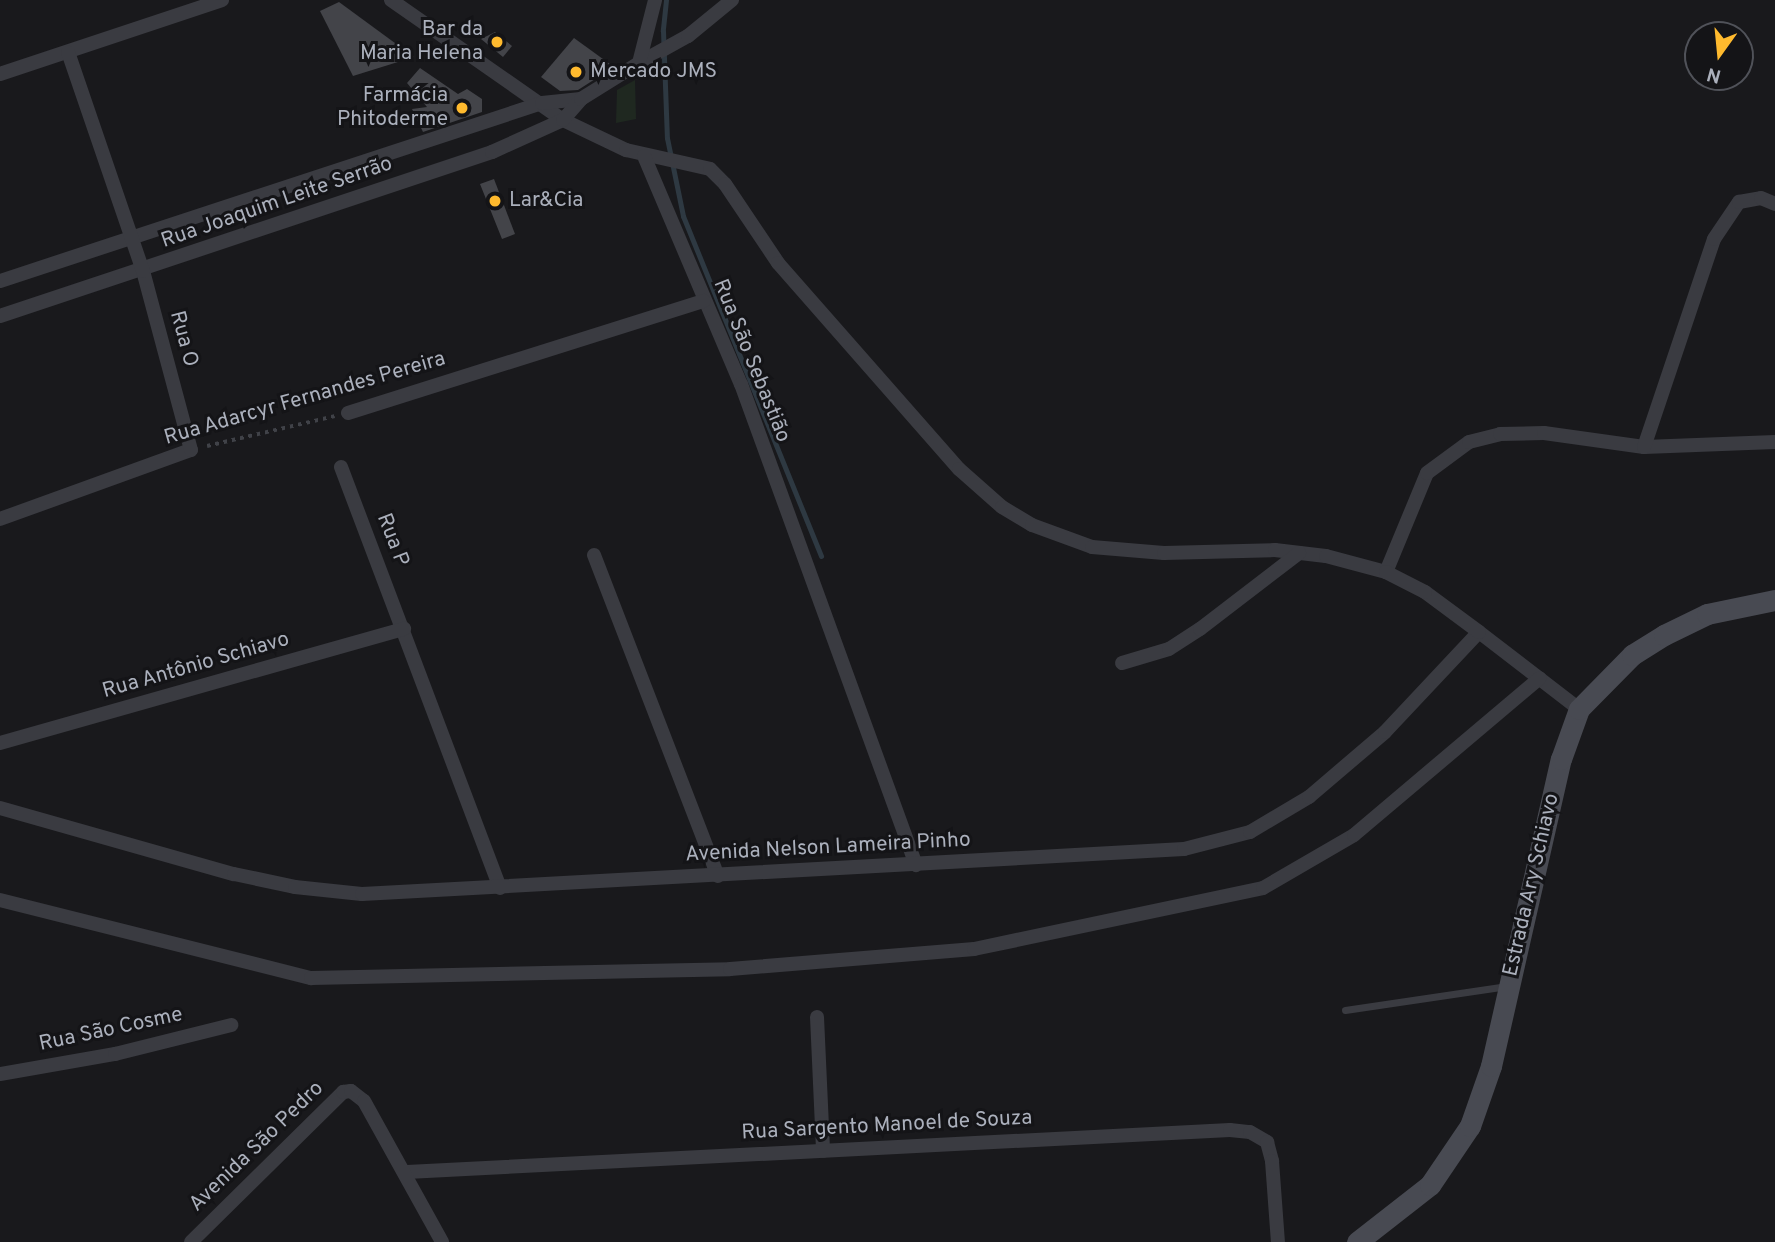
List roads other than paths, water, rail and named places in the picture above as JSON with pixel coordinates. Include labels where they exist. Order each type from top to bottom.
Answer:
[{"type":"main road","name":"Estrada Ary Schiavo","points":[[1357,1242],[1430,1185],[1455,1153],[1482,1095],[1561,759],[1579,709],[1632,655],[1664,635],[1707,614],[1775,600]]},
{"type":"street","points":[[0,74],[222,0]]},
{"type":"street","points":[[391,0],[563,120],[645,156],[692,162],[710,169],[725,184],[778,263],[959,469],[1002,507],[1032,525],[1092,547],[1128,552],[1299,553],[1386,572],[1425,592],[1579,709]]},
{"type":"street","points":[[639,63],[655,0]]},
{"type":"street","points":[[563,120],[581,99],[681,40],[732,0]]},
{"type":"street","name":"Rua O","points":[[68,52],[130,240],[143,271],[191,450]]},
{"type":"street","name":"Rua Joaquim Leite Serrão","points":[[0,281],[542,103],[581,99]]},
{"type":"street","name":"Rua Joaquim Leite Serrão","points":[[0,316],[143,271],[492,152],[563,120]]},
{"type":"street","name":"Rua São Sebastião","points":[[645,156],[704,302],[741,384],[916,865]]},
{"type":"street","points":[[1644,447],[1714,239],[1739,202],[1750,198],[1775,204]]},
{"type":"street","name":"Rua Adarcyr Fernandes Pereira","points":[[348,413],[704,302]]},
{"type":"street","points":[[1386,572],[1427,473],[1469,443],[1500,435],[1544,433],[1644,447],[1775,442]]},
{"type":"street","name":"Rua Adarcyr Fernandes Pereira","points":[[0,519],[191,450]]},
{"type":"street","name":"Rua P","points":[[341,467],[499,888]]},
{"type":"street","points":[[1122,663],[1168,649],[1200,629],[1299,553]]},
{"type":"street","points":[[594,555],[718,876]]},
{"type":"street","name":"Rua Antônio Schiavo","points":[[0,743],[404,629]]},
{"type":"street","name":"Avenida Nelson Lameira Pinho","points":[[0,808],[181,861],[295,887],[362,894],[1150,853],[1213,844],[1250,832],[1309,797],[1350,763],[1479,632]]},
{"type":"street","points":[[0,900],[311,978],[730,968],[974,949],[1263,888],[1354,835],[1540,678]]},
{"type":"street","points":[[817,1017],[823,1151]]},
{"type":"street","name":"Rua São Cosme","points":[[0,1074],[115,1054],[231,1025]]},
{"type":"street","name":"Avenida São Pedro","points":[[191,1242],[343,1092],[356,1093],[407,1172]]},
{"type":"street","name":"Rua Sargento Manoel de Souza","points":[[407,1172],[1189,1130],[1250,1132],[1266,1142],[1272,1161],[1278,1242]]},
{"type":"street","points":[[407,1172],[442,1242]]},
{"type":"street","points":[[205,1227],[213,1242]]},
{"type":"lane","points":[[1345,1010],[1508,985]]},
{"type":"waterway","points":[[666,0],[663,31],[667,138],[683,216],[821,556]]},
{"type":"place","name":"Bar da Maria Helena","points":[[497,42]]},
{"type":"place","name":"Mercado JMS","points":[[576,72]]},
{"type":"place","name":"Farmácia Phitoderme","points":[[462,108]]},
{"type":"place","name":"Lar&Cia","points":[[495,201]]}]
